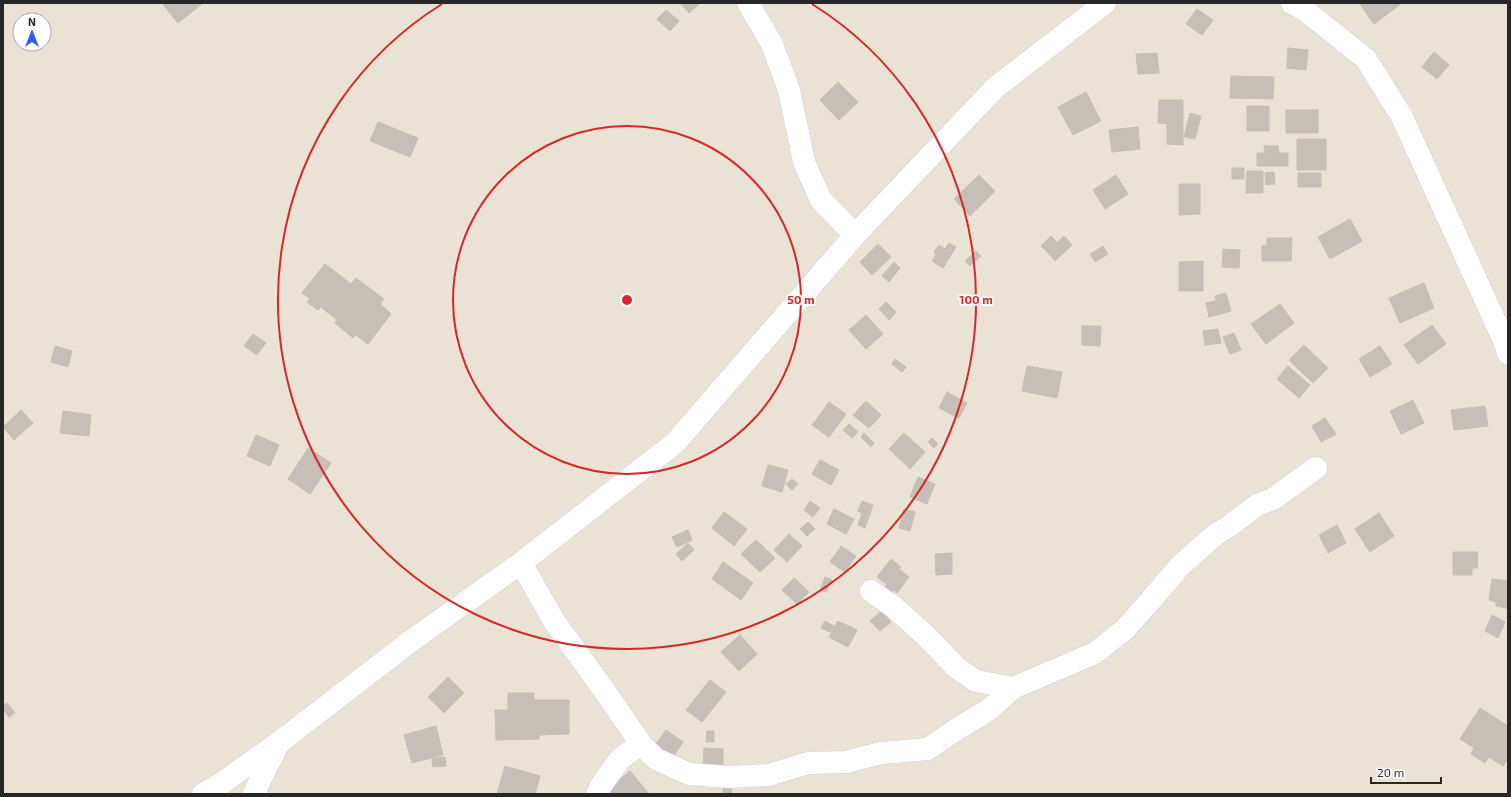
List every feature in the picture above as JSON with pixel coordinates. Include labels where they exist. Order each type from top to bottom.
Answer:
[{"type":"street","points":[[748,3],[772,44],[789,90],[804,162],[821,200],[855,235]]},
{"type":"street","points":[[203,794],[222,783],[411,641],[521,563],[675,444],[855,235],[996,87],[1105,3]]},
{"type":"street","points":[[1292,3],[1306,11],[1366,59],[1402,118],[1502,336],[1508,353]]},
{"type":"street","points":[[521,563],[554,620],[641,744],[656,759],[689,774],[729,777],[769,775],[808,763],[846,762],[881,753],[928,749],[990,709],[1013,688],[1095,653],[1125,629],[1180,566],[1214,534],[1228,527],[1257,505],[1273,499],[1316,468]]},
{"type":"street","points":[[871,591],[895,608],[926,636],[957,668],[976,681],[1013,688]]},
{"type":"street","points":[[254,794],[281,740]]},
{"type":"street","points":[[597,794],[602,784],[620,759],[641,744]]},
{"type":"building","points":[[162,3],[203,3],[178,23]]},
{"type":"building","points":[[680,3],[700,3],[689,13]]},
{"type":"building","points":[[1359,3],[1402,3],[1374,24]]},
{"type":"building","points":[[1197,9],[1213,20],[1202,35],[1186,24]]},
{"type":"building","points":[[666,10],[679,21],[670,31],[657,19]]},
{"type":"building","points":[[1288,48],[1308,50],[1306,70],[1287,68]]},
{"type":"building","points":[[1434,52],[1449,65],[1437,79],[1422,67]]},
{"type":"building","points":[[1157,53],[1159,73],[1138,74],[1136,54]]},
{"type":"building","points":[[1231,76],[1274,77],[1273,99],[1230,98]]},
{"type":"building","points":[[838,82],[858,102],[839,120],[820,100]]},
{"type":"building","points":[[1086,92],[1101,121],[1073,135],[1058,107]]},
{"type":"building","points":[[1159,100],[1183,100],[1183,124],[1158,123]]},
{"type":"building","points":[[1247,106],[1269,106],[1269,131],[1247,131]]},
{"type":"building","points":[[1286,110],[1318,110],[1318,133],[1286,133]]},
{"type":"building","points":[[1190,113],[1201,116],[1195,139],[1184,137]]},
{"type":"building","points":[[378,122],[418,138],[410,157],[370,141]]},
{"type":"building","points":[[1167,124],[1183,125],[1183,145],[1167,144]]},
{"type":"building","points":[[1138,127],[1140,149],[1112,152],[1109,130]]},
{"type":"building","points":[[1297,139],[1326,139],[1326,170],[1297,170]]},
{"type":"building","points":[[1264,146],[1278,146],[1279,153],[1265,153]]},
{"type":"building","points":[[1257,153],[1288,153],[1288,166],[1257,166]]},
{"type":"building","points":[[1232,168],[1244,168],[1244,179],[1232,179]]},
{"type":"building","points":[[1247,171],[1263,171],[1263,193],[1246,193]]},
{"type":"building","points":[[1274,172],[1275,184],[1266,185],[1265,173]]},
{"type":"building","points":[[1298,173],[1321,173],[1321,187],[1298,187]]},
{"type":"building","points":[[979,175],[995,191],[970,216],[954,199]]},
{"type":"building","points":[[1116,175],[1128,194],[1105,209],[1093,190]]},
{"type":"building","points":[[1179,184],[1200,184],[1200,214],[1179,215]]},
{"type":"building","points":[[1350,219],[1362,241],[1330,259],[1318,237]]},
{"type":"building","points":[[1051,236],[1057,242],[1047,252],[1041,246]]},
{"type":"building","points":[[1064,236],[1072,245],[1055,261],[1047,252]]},
{"type":"building","points":[[1267,238],[1292,238],[1291,261],[1262,261],[1262,246],[1267,245]]},
{"type":"building","points":[[949,243],[956,247],[943,268],[932,261],[936,254],[934,252],[939,245],[945,249]]},
{"type":"building","points":[[878,244],[891,257],[872,275],[860,262]]},
{"type":"building","points":[[1103,246],[1108,254],[1095,262],[1090,254]]},
{"type":"building","points":[[1223,249],[1240,250],[1239,268],[1222,267]]},
{"type":"building","points":[[976,251],[981,256],[970,266],[965,261]]},
{"type":"building","points":[[1203,261],[1203,291],[1179,291],[1179,262]]},
{"type":"building","points":[[894,262],[900,268],[889,282],[882,276]]},
{"type":"building","points":[[325,264],[351,284],[356,278],[384,299],[380,304],[391,314],[368,344],[356,335],[353,338],[335,323],[337,320],[321,307],[318,310],[307,302],[310,299],[302,293]]},
{"type":"building","points":[[1424,283],[1434,308],[1400,323],[1389,298]]},
{"type":"building","points":[[1226,293],[1231,311],[1220,314],[1215,296]]},
{"type":"building","points":[[1216,301],[1220,314],[1209,317],[1206,303]]},
{"type":"building","points":[[886,302],[896,312],[889,320],[879,309]]},
{"type":"building","points":[[1280,304],[1294,323],[1266,344],[1251,324]]},
{"type":"building","points":[[866,315],[883,334],[866,349],[849,330]]},
{"type":"building","points":[[1432,325],[1446,344],[1418,364],[1404,345]]},
{"type":"building","points":[[1082,326],[1101,326],[1100,346],[1082,345]]},
{"type":"building","points":[[1218,329],[1221,343],[1205,345],[1203,331]]},
{"type":"building","points":[[1234,333],[1241,350],[1230,354],[1223,337]]},
{"type":"building","points":[[253,334],[266,343],[257,355],[244,346]]},
{"type":"building","points":[[1304,345],[1328,368],[1313,383],[1289,360]]},
{"type":"building","points":[[55,346],[72,351],[68,367],[51,362]]},
{"type":"building","points":[[1380,346],[1392,364],[1370,377],[1359,359]]},
{"type":"building","points":[[895,359],[906,367],[902,372],[892,364]]},
{"type":"building","points":[[1027,366],[1062,372],[1057,398],[1022,391]]},
{"type":"building","points":[[1288,366],[1310,385],[1299,398],[1277,379]]},
{"type":"building","points":[[947,392],[967,403],[959,418],[939,408]]},
{"type":"building","points":[[1413,400],[1424,423],[1401,434],[1390,411]]},
{"type":"building","points":[[866,401],[881,415],[869,428],[853,415]]},
{"type":"building","points":[[829,402],[846,414],[829,437],[812,425]]},
{"type":"building","points":[[1485,406],[1488,426],[1454,430],[1451,410]]},
{"type":"building","points":[[21,410],[33,423],[14,440],[3,427]]},
{"type":"building","points":[[63,411],[91,415],[89,436],[60,433]]},
{"type":"building","points":[[1325,418],[1336,434],[1321,442],[1312,426]]},
{"type":"building","points":[[849,424],[858,432],[852,438],[843,430]]},
{"type":"building","points":[[864,433],[874,443],[871,447],[861,437]]},
{"type":"building","points":[[904,433],[925,452],[910,469],[889,449]]},
{"type":"building","points":[[256,435],[279,445],[270,466],[247,456]]},
{"type":"building","points":[[932,438],[938,444],[934,448],[928,442]]},
{"type":"building","points":[[308,448],[331,463],[310,494],[288,479]]},
{"type":"building","points":[[820,460],[839,470],[831,485],[812,474]]},
{"type":"building","points":[[768,465],[788,470],[782,492],[762,486]]},
{"type":"building","points":[[918,477],[935,484],[927,504],[910,497]]},
{"type":"building","points":[[792,479],[798,484],[792,490],[786,484]]},
{"type":"building","points":[[810,501],[820,508],[813,517],[804,510]]},
{"type":"building","points":[[862,501],[873,505],[865,528],[858,525],[862,513],[858,511]]},
{"type":"building","points":[[834,509],[854,519],[846,534],[827,524]]},
{"type":"building","points":[[904,509],[915,512],[910,531],[899,528]]},
{"type":"building","points":[[724,512],[747,529],[734,546],[712,528]]},
{"type":"building","points":[[1379,513],[1394,536],[1370,552],[1355,529]]},
{"type":"building","points":[[808,522],[815,529],[807,536],[800,529]]},
{"type":"building","points":[[1337,525],[1346,543],[1328,553],[1319,535]]},
{"type":"building","points":[[688,530],[692,540],[677,547],[672,537]]},
{"type":"building","points":[[789,534],[802,546],[787,562],[774,550]]},
{"type":"building","points":[[756,540],[775,558],[760,572],[741,554]]},
{"type":"building","points":[[688,543],[694,550],[682,561],[676,554]]},
{"type":"building","points":[[841,546],[856,556],[845,572],[830,562]]},
{"type":"building","points":[[1453,552],[1478,552],[1477,568],[1472,568],[1472,575],[1453,575]]},
{"type":"building","points":[[952,553],[952,574],[936,575],[935,554]]},
{"type":"building","points":[[891,559],[901,567],[899,569],[909,577],[897,593],[894,590],[888,598],[881,592],[887,585],[877,577]]},
{"type":"building","points":[[723,562],[753,583],[741,600],[712,579]]},
{"type":"building","points":[[825,577],[832,580],[826,592],[820,590]]},
{"type":"building","points":[[794,578],[809,592],[797,604],[782,590]]},
{"type":"building","points":[[1492,579],[1508,581],[1507,608],[1496,606],[1496,602],[1489,600]]},
{"type":"building","points":[[881,611],[891,622],[880,631],[870,621]]},
{"type":"building","points":[[1492,615],[1505,622],[1498,638],[1485,631]]},
{"type":"building","points":[[825,621],[834,626],[830,632],[821,628]]},
{"type":"building","points":[[838,621],[857,630],[848,647],[829,637]]},
{"type":"building","points":[[740,635],[757,654],[739,671],[721,652]]},
{"type":"building","points":[[448,677],[464,693],[444,713],[428,697]]},
{"type":"building","points":[[710,680],[726,692],[702,722],[686,710]]},
{"type":"building","points":[[508,693],[534,693],[534,700],[569,700],[569,734],[539,735],[539,739],[496,740],[495,710],[508,710]]},
{"type":"building","points":[[7,703],[15,713],[9,717],[3,709],[3,706]]},
{"type":"building","points":[[1480,708],[1508,726],[1508,759],[1503,766],[1489,757],[1485,763],[1471,754],[1474,748],[1460,739]]},
{"type":"building","points":[[436,726],[443,755],[412,763],[404,735]]},
{"type":"building","points":[[666,730],[683,742],[669,763],[651,751]]},
{"type":"building","points":[[707,731],[714,731],[714,742],[706,742]]},
{"type":"building","points":[[704,748],[723,749],[723,770],[703,770]]},
{"type":"building","points":[[445,757],[446,766],[433,767],[432,759]]},
{"type":"building","points":[[505,766],[540,776],[535,794],[497,794]]},
{"type":"building","points":[[630,771],[649,794],[611,794],[607,790]]},
{"type":"building","points":[[723,785],[731,785],[732,794],[723,794]]}]
